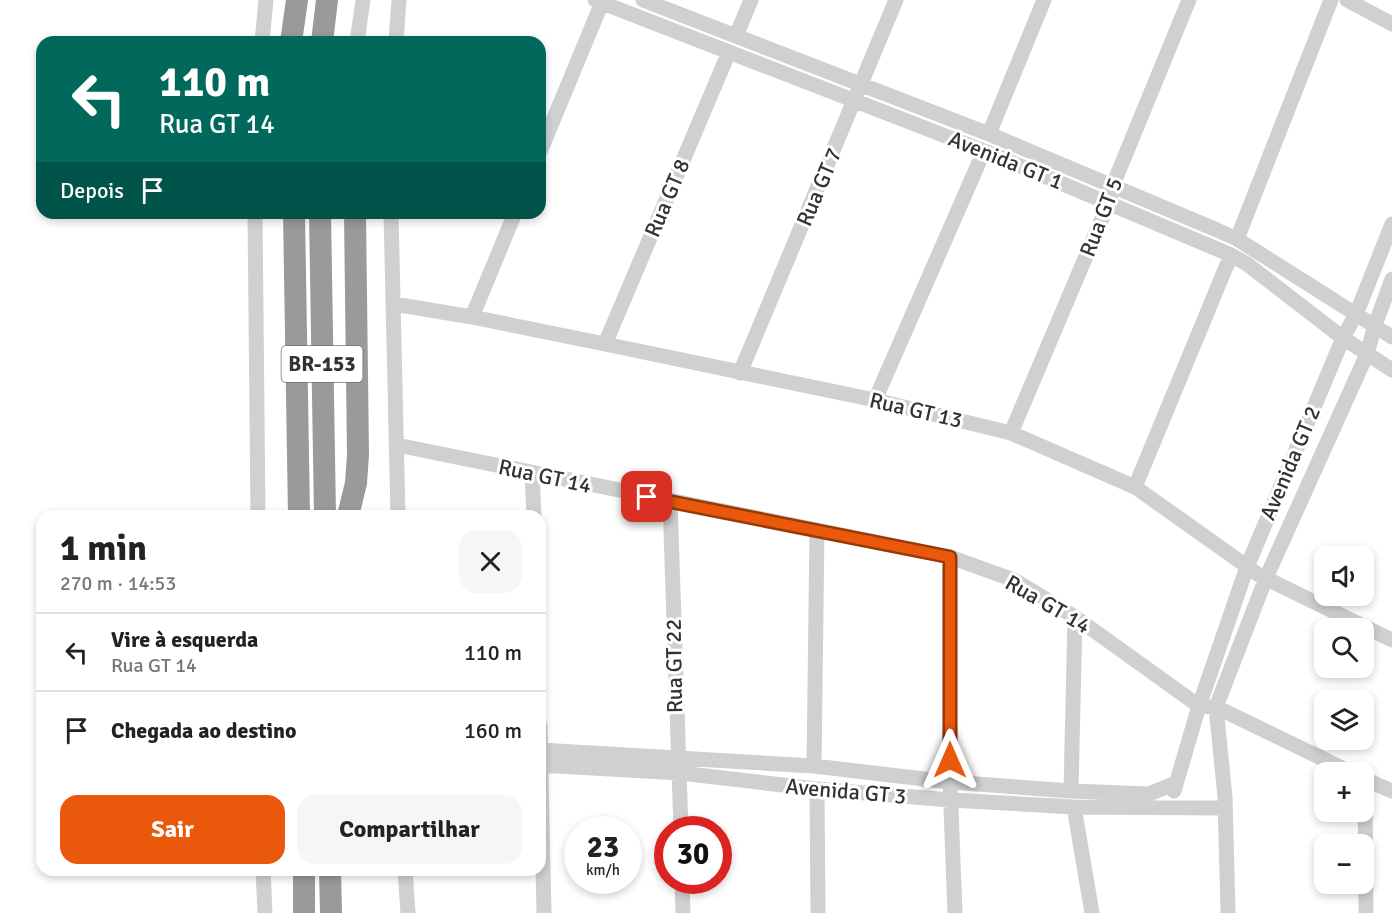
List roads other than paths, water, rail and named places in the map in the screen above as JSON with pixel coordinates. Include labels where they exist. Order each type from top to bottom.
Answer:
[{"type":"highway","points":[[292,36],[297,0]]},
{"type":"highway","points":[[323,36],[327,0]]},
{"type":"highway","name":"BR-153","points":[[294,219],[299,510]]},
{"type":"highway","name":"BR-153","points":[[320,219],[325,510]]},
{"type":"highway","points":[[325,219],[335,223],[348,219]]},
{"type":"highway","points":[[349,510],[358,469],[354,219]]},
{"type":"highway","points":[[304,876],[304,913]]},
{"type":"highway","points":[[330,876],[331,913]]},
{"type":"street","points":[[263,36],[266,0]]},
{"type":"street","points":[[358,36],[363,0]]},
{"type":"street","points":[[396,36],[399,0]]},
{"type":"street","name":"Avenida GT 1","points":[[643,0],[859,86],[989,134],[1237,239],[1392,336]]},
{"type":"street","points":[[736,36],[751,0]]},
{"type":"street","name":"Rua GT 7","points":[[740,373],[896,0]]},
{"type":"street","points":[[989,134],[1044,0]]},
{"type":"street","name":"Rua GT 5","points":[[1011,433],[1109,202],[1113,185],[1189,0]]},
{"type":"street","points":[[1237,239],[1331,0]]},
{"type":"street","points":[[1347,0],[1392,24]]},
{"type":"street","points":[[546,137],[600,1]]},
{"type":"street","name":"Avenida GT 1","points":[[600,1],[984,151],[1231,255],[1264,277],[1343,338],[1392,370]]},
{"type":"street","name":"Rua GT 8","points":[[605,344],[729,52]]},
{"type":"street","points":[[875,400],[984,151]]},
{"type":"street","points":[[255,219],[258,510]]},
{"type":"street","points":[[391,219],[398,510]]},
{"type":"street","points":[[472,316],[512,219]]},
{"type":"street","name":"Avenida GT 2","points":[[1169,807],[1199,706],[1247,567],[1343,338],[1357,312],[1392,224]]},
{"type":"street","points":[[1135,487],[1231,255]]},
{"type":"street","name":"Avenida GT 2","points":[[1216,707],[1266,578],[1367,354],[1392,279]]},
{"type":"street","name":"Rua GT 13","points":[[394,304],[472,316],[875,400],[1011,433],[1135,487],[1247,567],[1392,639]]},
{"type":"street","name":"Rua GT 14","points":[[397,445],[950,557],[1014,580],[1075,617],[1199,706]]},
{"type":"street","points":[[532,473],[534,510]]},
{"type":"street","name":"Rua GT 22","points":[[670,501],[681,816]]},
{"type":"street","points":[[814,766],[817,531]]},
{"type":"street","points":[[950,557],[950,800],[955,913]]},
{"type":"street","points":[[1071,791],[1075,617]]},
{"type":"street","points":[[1199,706],[1216,707],[1329,762]]},
{"type":"street","points":[[1216,707],[1224,808],[1228,913]]},
{"type":"street","name":"Avenida GT 3","points":[[546,757],[677,757],[814,766],[950,782],[1071,791],[1149,794],[1176,783]]},
{"type":"street","name":"Avenida GT 3","points":[[546,758],[817,789],[950,800],[1074,807],[1224,808]]},
{"type":"street","points":[[1374,783],[1392,791]]},
{"type":"street","points":[[817,789],[818,913]]},
{"type":"street","points":[[1074,807],[1092,913]]},
{"type":"street","points":[[1365,822],[1366,913]]},
{"type":"street","points":[[263,876],[265,913]]},
{"type":"street","points":[[405,876],[408,913]]},
{"type":"street","points":[[543,876],[544,913]]},
{"type":"street","points":[[682,894],[683,913]]}]
